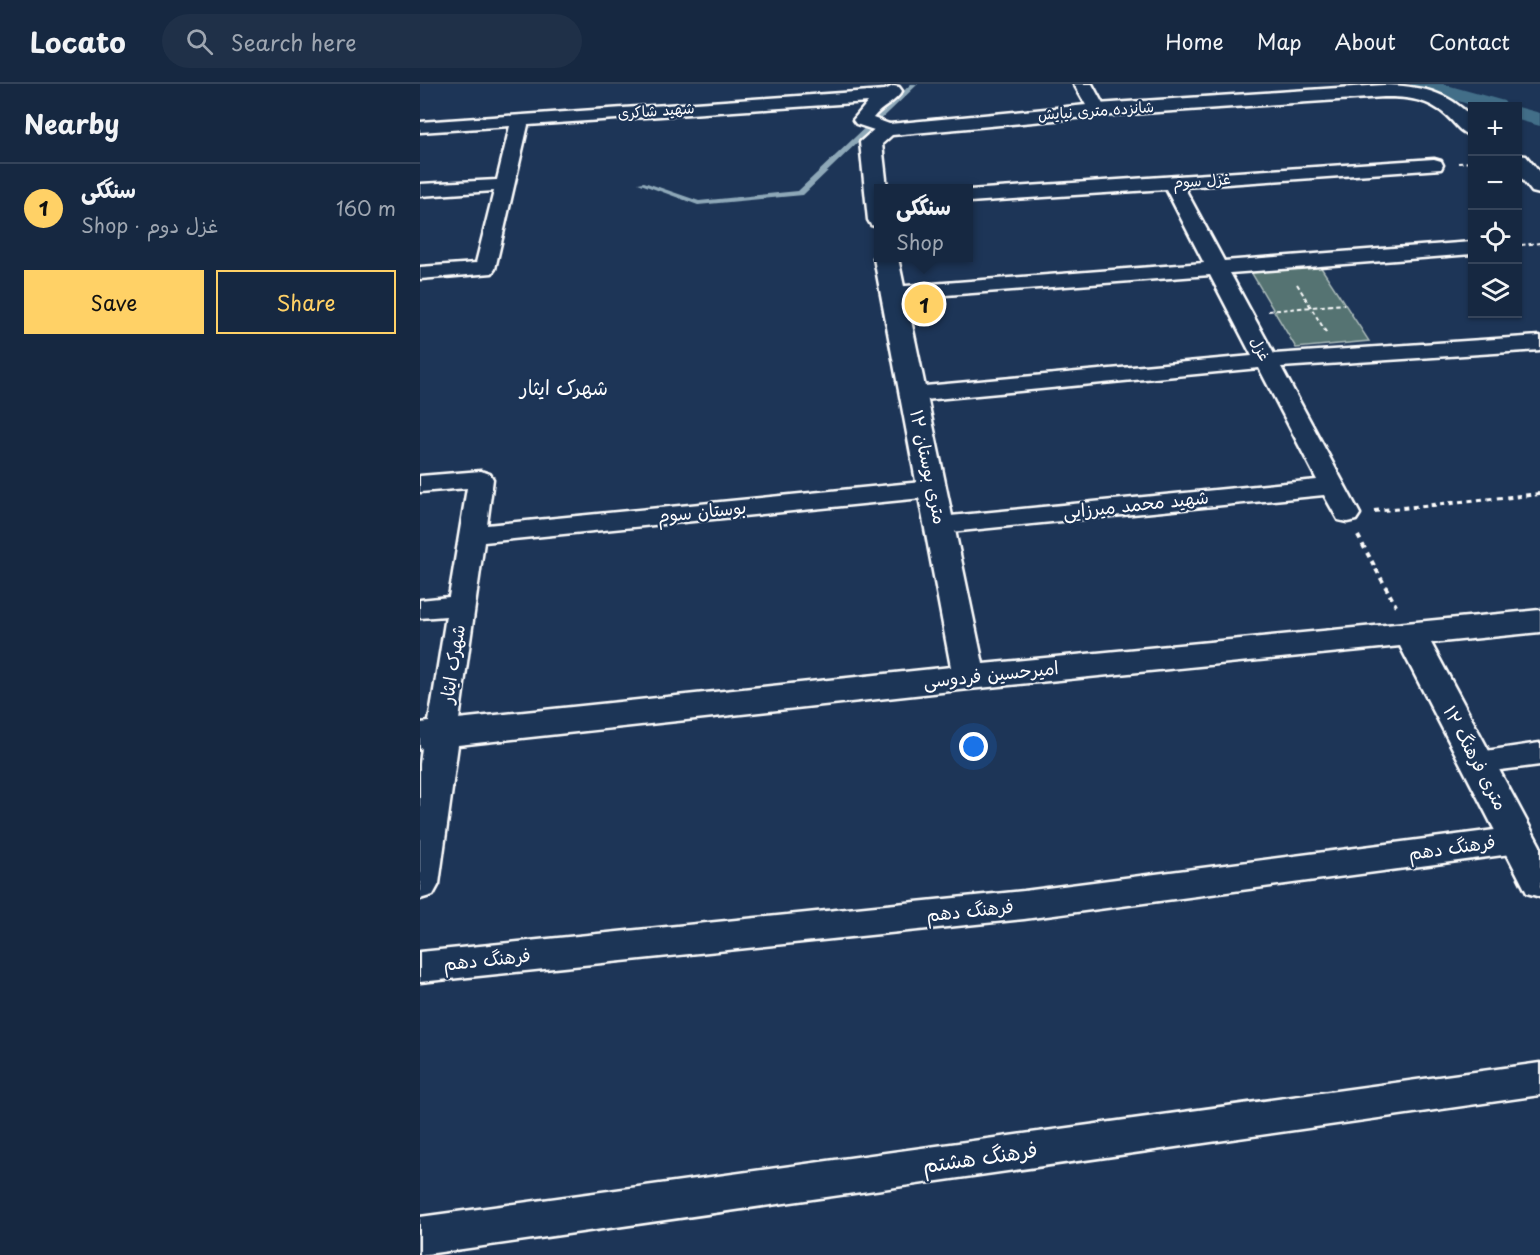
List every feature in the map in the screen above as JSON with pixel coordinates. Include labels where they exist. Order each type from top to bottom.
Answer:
[{"type":"street","points":[[1083,84],[1097,110]]},
{"type":"street","points":[[1447,84],[1468,107]]},
{"type":"street","points":[[876,184],[872,141],[886,129],[862,120],[872,106],[894,90]]},
{"type":"street","name":"شهید شاکری","points":[[420,126],[520,121],[894,90]]},
{"type":"street","name":"شانزده متری نیایش","points":[[886,129],[1097,110],[1408,91],[1429,95],[1449,105],[1468,125]]},
{"type":"street","points":[[420,273],[485,269],[520,121]]},
{"type":"street","name":"غزل سوم","points":[[973,196],[1434,165]]},
{"type":"street","points":[[1522,166],[1540,187]]},
{"type":"street","name":"غزل","points":[[1173,183],[1347,514]]},
{"type":"street","points":[[1522,183],[1540,197]]},
{"type":"street","points":[[420,190],[505,185]]},
{"type":"street","points":[[893,293],[1468,248]]},
{"type":"street","name":"۱۲ متری بوستان","points":[[887,262],[969,677]]},
{"type":"street","points":[[914,394],[1266,361],[1540,343]]},
{"type":"street","name":"شهرک ایثار","points":[[420,484],[481,479],[462,604],[431,735],[420,884]]},
{"type":"street","name":"شهید محمد میرزایی","points":[[940,525],[1332,486]]},
{"type":"street","name":"بوستان سوم","points":[[472,535],[932,489]]},
{"type":"street","points":[[420,609],[462,604]]},
{"type":"street","name":"امیرحسین فردوسی","points":[[431,735],[969,677],[1540,621]]},
{"type":"street","name":"۱۲ متری فرهنگ","points":[[1410,634],[1540,882]]},
{"type":"street","points":[[1476,762],[1540,754]]},
{"type":"street","name":"فرهنگ دهم","points":[[420,967],[1024,905],[1518,840]]},
{"type":"street","name":"فرهنگ هشتم","points":[[420,1236],[1540,1080]]},
{"type":"path","points":[[1284,262],[1340,356]]},
{"type":"path","points":[[1241,313],[1344,304]]},
{"type":"path","points":[[1410,634],[1347,514],[1540,494]]},
{"type":"green space","points":[[1320,266],[1369,341],[1296,348],[1251,272]]},
{"type":"waterway","points":[[642,183],[698,203],[800,193],[915,84]]},
{"type":"waterway","points":[[1421,84],[1482,102]]},
{"type":"waterway","points":[[1522,114],[1540,120]]},
{"type":"place","name":"سنگکی","points":[[924,304]]},
{"type":"district","name":"شهرک ایثار","points":[[564,388]]}]
